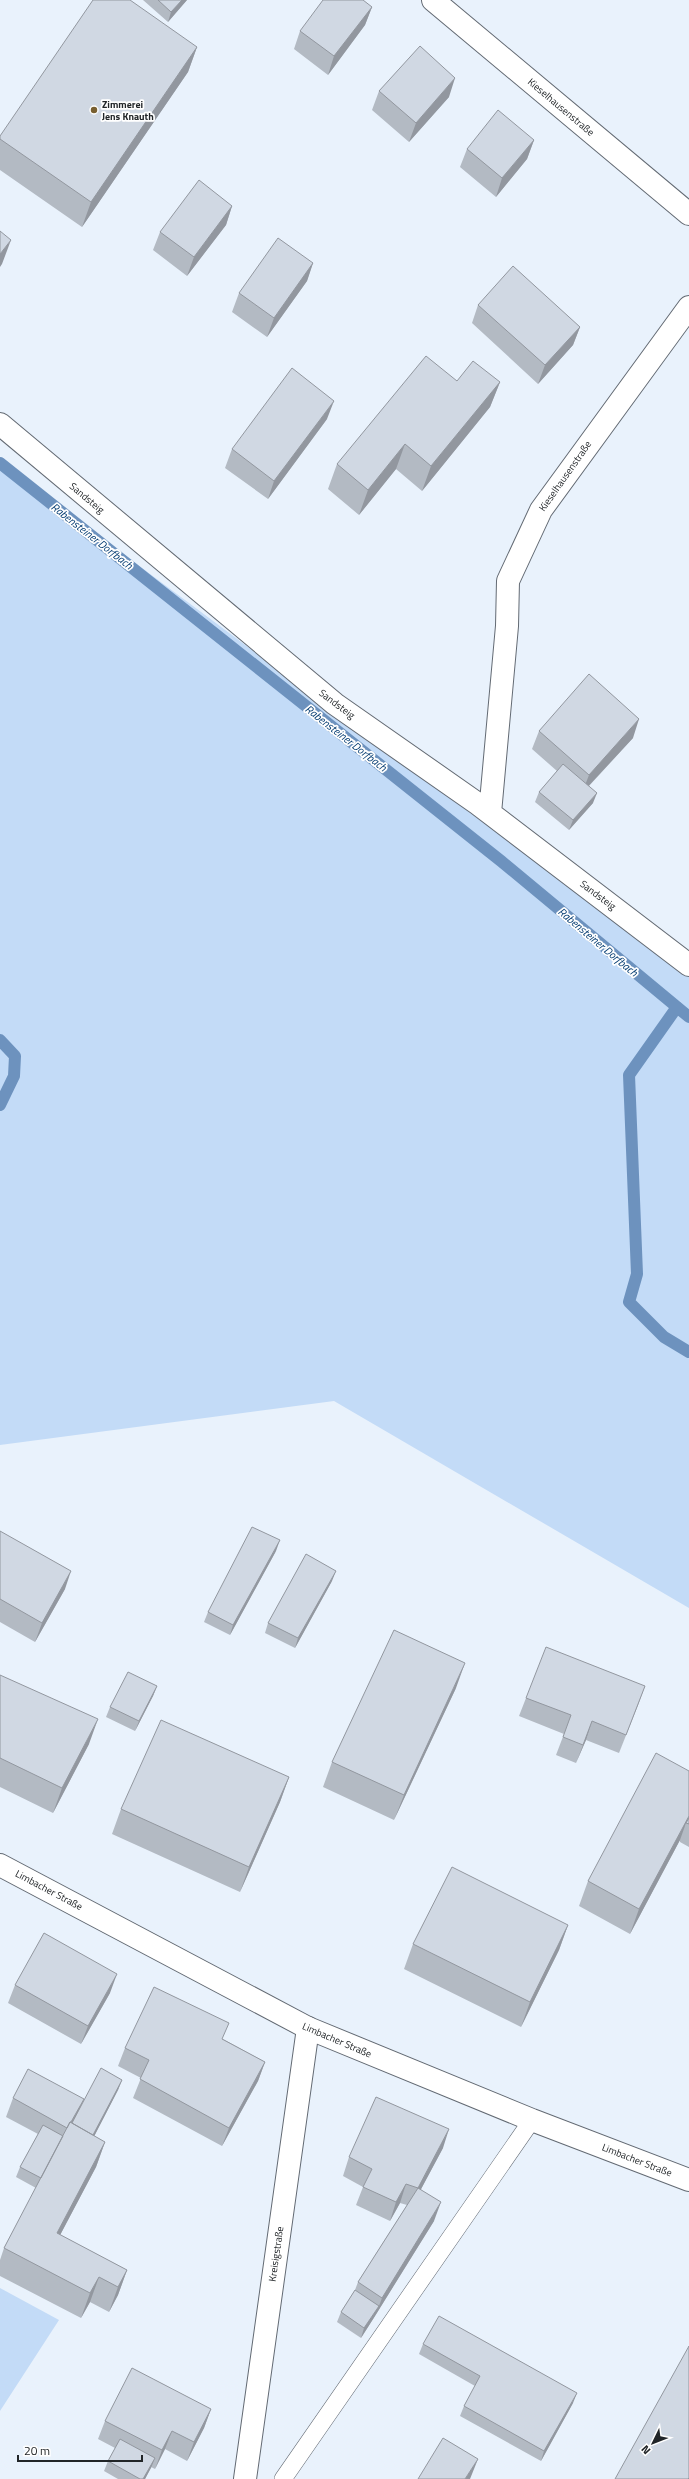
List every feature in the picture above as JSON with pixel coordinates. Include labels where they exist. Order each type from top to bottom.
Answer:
[{"type":"street","name":"Kieselhausenstraße","points":[[433,0],[689,214]]},
{"type":"street","name":"Kieselhausenstraße","points":[[490,813],[507,626],[508,581],[541,510],[689,307]]},
{"type":"street","name":"Sandsteig","points":[[0,424],[335,704],[490,813],[689,964]]},
{"type":"street","name":"Limbacher Straße","points":[[0,1865],[308,2028],[532,2120],[689,2180]]},
{"type":"street","name":"Kreisigstraße","points":[[245,2479],[308,2028]]},
{"type":"lane","points":[[283,2479],[532,2120]]},
{"type":"shaded area","points":[[0,462],[689,976],[689,1608],[334,1401],[0,1445]]},
{"type":"shaded area","points":[[0,2288],[59,2320],[0,2411]]},
{"type":"building","name":"Zimmerei Jens Knauth","points":[[93,0],[130,0],[197,47],[91,202],[0,139],[0,136]]},
{"type":"building","points":[[158,0],[182,0],[171,12]]},
{"type":"building","points":[[323,0],[363,0],[372,7],[334,56],[300,31]]},
{"type":"building","points":[[420,46],[455,78],[416,123],[379,91]]},
{"type":"building","points":[[498,110],[534,140],[502,178],[467,149]]},
{"type":"building","points":[[199,180],[232,206],[194,257],[160,232]]},
{"type":"building","points":[[0,231],[11,240],[0,254]]},
{"type":"building","points":[[278,238],[313,263],[274,318],[239,293]]},
{"type":"building","points":[[513,266],[580,327],[545,365],[478,305]]},
{"type":"building","points":[[426,356],[457,381],[473,361],[500,382],[431,466],[405,444],[368,490],[337,464]]},
{"type":"building","points":[[292,368],[334,401],[274,481],[232,449]]},
{"type":"building","points":[[589,674],[639,719],[589,775],[539,731]]},
{"type":"building","points":[[563,764],[597,793],[573,820],[539,792]]},
{"type":"building","points":[[252,1527],[280,1540],[233,1625],[208,1612]]},
{"type":"building","points":[[0,1531],[71,1571],[42,1623],[0,1599]]},
{"type":"building","points":[[306,1554],[336,1571],[298,1638],[268,1623]]},
{"type":"building","points":[[394,1630],[465,1663],[404,1795],[332,1762]]},
{"type":"building","points":[[546,1647],[645,1686],[626,1735],[592,1721],[583,1745],[563,1737],[571,1715],[526,1698]]},
{"type":"building","points":[[128,1672],[157,1686],[139,1721],[110,1707]]},
{"type":"building","points":[[0,1675],[98,1719],[62,1788],[0,1758]]},
{"type":"building","points":[[161,1720],[289,1777],[249,1867],[121,1809]]},
{"type":"building","points":[[656,1753],[689,1771],[689,1816],[639,1909],[588,1881]]},
{"type":"building","points":[[452,1867],[568,1925],[530,2002],[413,1944]]},
{"type":"building","points":[[44,1933],[117,1974],[88,2026],[15,1985]]},
{"type":"building","points":[[154,1987],[229,2023],[222,2039],[265,2062],[229,2128],[140,2079],[149,2060],[125,2048]]},
{"type":"building","points":[[101,2068],[122,2080],[93,2135],[72,2123]]},
{"type":"building","points":[[28,2069],[84,2099],[67,2128],[13,2098]]},
{"type":"building","points":[[376,2097],[449,2129],[418,2188],[406,2184],[396,2202],[363,2187],[372,2169],[349,2157]]},
{"type":"building","points":[[70,2122],[105,2142],[57,2233],[127,2270],[118,2287],[99,2277],[90,2293],[4,2248]]},
{"type":"building","points":[[43,2125],[63,2136],[41,2178],[20,2167]]},
{"type":"building","points":[[418,2188],[441,2202],[382,2298],[358,2282]]},
{"type":"building","points":[[355,2290],[379,2306],[364,2328],[341,2312]]},
{"type":"building","points":[[439,2316],[577,2393],[544,2451],[464,2406],[480,2376],[423,2344]]},
{"type":"building","points":[[689,2346],[689,2478],[615,2479]]},
{"type":"building","points":[[132,2368],[211,2409],[194,2442],[172,2431],[162,2450],[105,2421]]},
{"type":"building","points":[[443,2438],[478,2459],[465,2479],[418,2479]]},
{"type":"building","points":[[120,2439],[155,2458],[143,2479],[140,2479],[108,2461]]},
{"type":"waterway","name":"Rabensteiner Dorfbach","points":[[0,463],[501,861],[689,1017]]},
{"type":"waterway","points":[[677,1007],[629,1075],[637,1274],[629,1302],[664,1337],[689,1352]]},
{"type":"waterway","points":[[0,1040],[15,1056],[14,1076],[0,1105]]},
{"type":"place","name":"Zimmerei Jens Knauth","points":[[94,110]]}]
